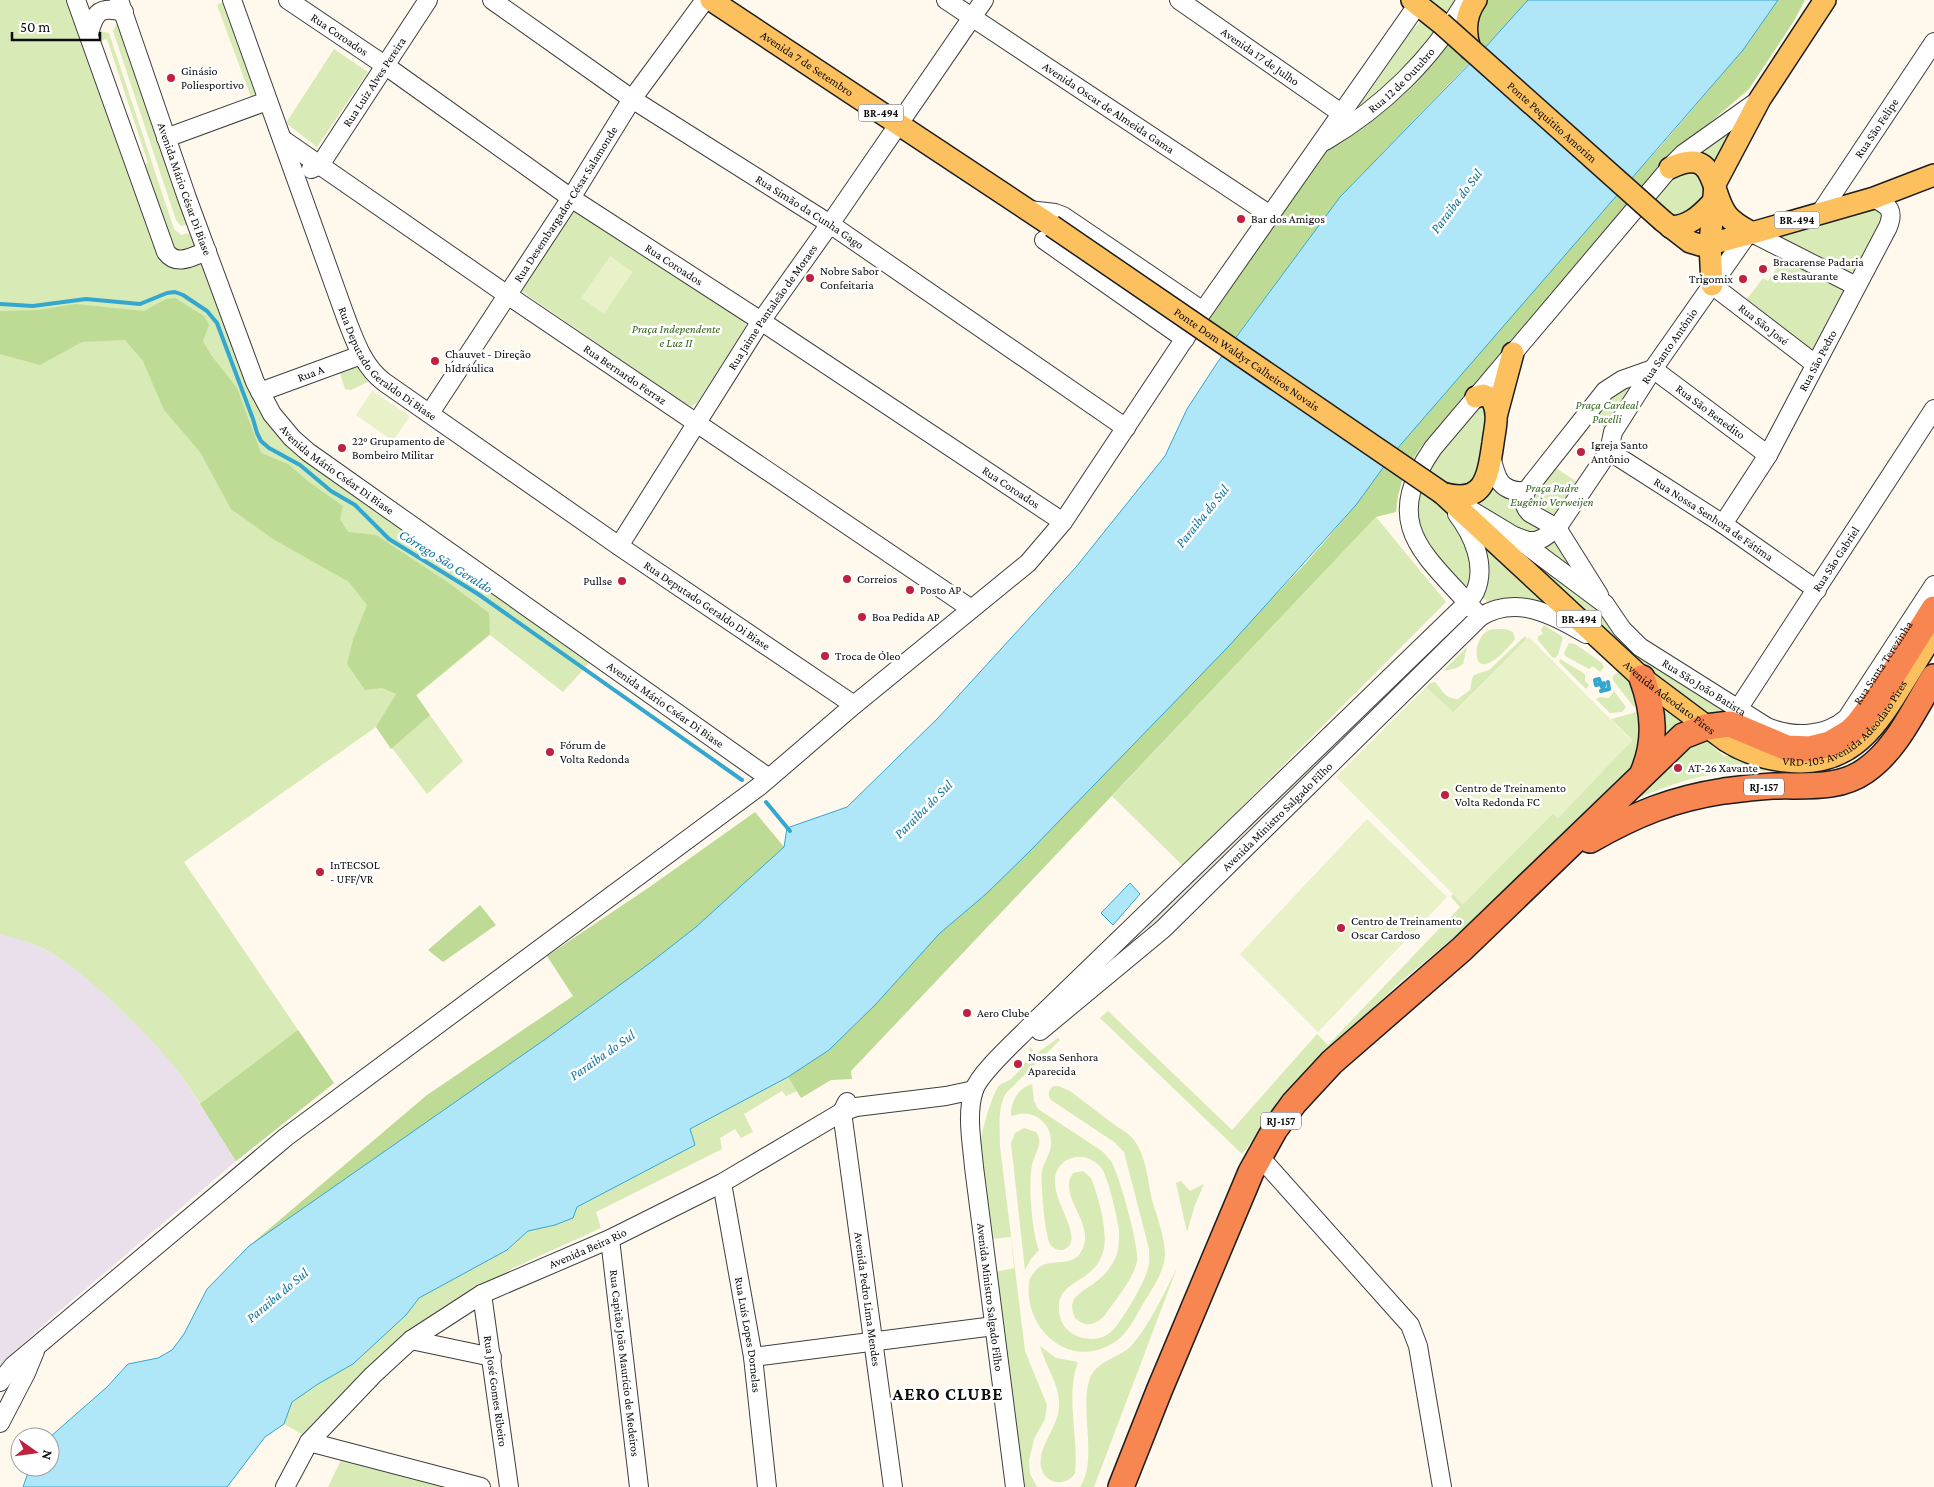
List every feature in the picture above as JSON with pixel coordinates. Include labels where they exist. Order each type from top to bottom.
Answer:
[{"type":"highway","name":"Avenida Adeodato Pires","points":[[1706,727],[1730,724],[1787,748],[1799,750],[1830,744],[1850,732],[1858,724],[1880,695],[1934,609]]},
{"type":"highway","points":[[1929,686],[1934,663]]},
{"type":"highway","points":[[1639,780],[1650,752],[1652,730],[1649,699],[1642,678]]},
{"type":"highway","name":"RJ-157","points":[[1122,1481],[1259,1156],[1294,1103],[1327,1068],[1462,949],[1557,858],[1643,812],[1673,801],[1740,789],[1770,786],[1825,786],[1851,780],[1866,771],[1885,755],[1929,686]]},
{"type":"highway","points":[[1557,858],[1684,736],[1706,727]]},
{"type":"main road","name":"Avenida 7 de Setembro","points":[[711,0],[1029,210],[1048,233]]},
{"type":"main road","points":[[1470,49],[1466,22],[1476,0]]},
{"type":"main road","points":[[1808,28],[1817,0]]},
{"type":"main road","points":[[1667,224],[1680,226],[1691,222],[1714,194],[1760,100],[1825,0]]},
{"type":"main road","name":"Ponte Pequitito Amorim","points":[[1416,2],[1441,22],[1667,224]]},
{"type":"main road","points":[[1670,168],[1683,162],[1698,163],[1708,170],[1714,194],[1726,214],[1749,234]]},
{"type":"main road","name":"BR-494","points":[[1667,224],[1690,242],[1710,244],[1874,198],[1934,175]]},
{"type":"main road","points":[[1712,284],[1710,244],[1714,194]]},
{"type":"main road","name":"Ponte Dom Waldyr Calheiros Novais","points":[[1048,233],[1449,499]]},
{"type":"main road","points":[[1449,499],[1472,495],[1478,491],[1487,477],[1497,413],[1514,353]]},
{"type":"main road","points":[[1476,398],[1483,395],[1491,398],[1497,413]]},
{"type":"main road","name":"Avenida Adeodato Pires","points":[[1449,499],[1642,678],[1706,727]]},
{"type":"main road","name":"VRD-103 Avenida Adeodato Pires","points":[[1706,727],[1736,747],[1771,759],[1806,762],[1830,759],[1852,747],[1880,720],[1934,633]]},
{"type":"street","name":"Avenida Mário César Di Biase","points":[[76,0],[166,252],[173,259],[180,260],[207,251],[121,6]]},
{"type":"street","name":"Rua Deputado Geraldo Di Biase","points":[[232,0],[346,318],[361,355],[380,379],[619,546],[854,704]]},
{"type":"street","name":"Rua Coroados","points":[[288,0],[386,66],[570,198],[761,320],[1063,522]]},
{"type":"street","name":"Rua Luiz Alves Pereira","points":[[320,165],[428,0]]},
{"type":"street","name":"Rua Simão da Cunha Gago","points":[[492,0],[632,99],[830,224],[1126,428]]},
{"type":"street","name":"Rua Desembargador César Salamonde","points":[[430,413],[632,99],[705,0]]},
{"type":"street","name":"Avenida Oscar de Almeida Gama","points":[[946,0],[1270,215]]},
{"type":"street","name":"Rua Jaime Pantaleão de Moraes","points":[[619,546],[761,320],[830,224],[984,0]]},
{"type":"street","name":"Avenida 17 de Julho","points":[[1179,0],[1341,114]]},
{"type":"street","name":"Rua 12 de Outubro","points":[[1319,144],[1364,115],[1403,81],[1448,31],[1466,0]]},
{"type":"street","points":[[0,1382],[14,1366],[286,1136],[765,782],[854,704],[970,608],[1028,563],[1063,522],[1203,311],[1341,114],[1416,2]]},
{"type":"street","points":[[89,34],[93,22],[100,11],[121,6]]},
{"type":"street","name":"Rua São Felipe","points":[[1820,213],[1934,42]]},
{"type":"street","points":[[1480,617],[1421,548],[1411,529],[1408,509],[1411,490],[1423,464],[1433,448],[1670,168],[1683,154],[1760,100]]},
{"type":"street","points":[[166,138],[267,101]]},
{"type":"street","name":"Rua Bernardo Ferraz","points":[[282,139],[506,294],[970,608]]},
{"type":"street","points":[[296,178],[320,165]]},
{"type":"street","name":"Rua São Pedro","points":[[1723,524],[1768,455],[1891,217],[1887,206],[1874,198]]},
{"type":"street","name":"Avenida 7 de Setembro","points":[[1029,210],[1055,213],[1063,216],[1203,311]]},
{"type":"street","name":"Avenida 7 de Setembro","points":[[1048,233],[1185,339]]},
{"type":"street","points":[[1749,234],[1856,286]]},
{"type":"street","name":"Rua Santo Antônio","points":[[1449,499],[1514,536],[1528,541],[1536,541],[1549,535],[1557,528],[1609,451],[1614,432],[1653,369],[1749,234]]},
{"type":"street","name":"Avenida Mário Cséar Di Biase","points":[[207,251],[260,392],[277,420],[308,452],[765,782]]},
{"type":"street","name":"Rua São José","points":[[1712,284],[1814,364]]},
{"type":"street","name":"Rua A","points":[[260,392],[361,355]]},
{"type":"street","points":[[1491,456],[1496,473],[1504,486],[1513,491],[1526,491],[1605,392],[1622,380],[1653,369]]},
{"type":"street","name":"Rua São Benedito","points":[[1653,369],[1768,455]]},
{"type":"street","name":"Rua São Gabriel","points":[[1738,709],[1934,409]]},
{"type":"street","name":"Rua Nossa Senhora de Fátima","points":[[1609,451],[1723,524],[1816,590]]},
{"type":"street","name":"Rua São João Batista","points":[[1526,491],[1524,500],[1527,510],[1557,528],[1622,629],[1640,646],[1738,709],[1776,730],[1808,734],[1824,732]]},
{"type":"street","name":"Avenida Ministro Salgado Filho","points":[[1015,1487],[974,1167],[971,1128],[972,1099],[983,1076],[1032,1024],[1467,603],[1475,592],[1478,580],[1476,551],[1467,527],[1449,499]]},
{"type":"street","name":"Rua São João Batista","points":[[1514,536],[1605,604]]},
{"type":"street","name":"Rua Santa Terezinha","points":[[1824,732],[1840,724],[1853,711],[1934,585]]},
{"type":"street","name":"Avenida Ministro Salgado Filho","points":[[972,1099],[1020,1049],[1163,929],[1480,617],[1495,610],[1505,608],[1517,607],[1541,611],[1559,618],[1606,646]]},
{"type":"street","name":"Avenida Beira Rio","points":[[285,1487],[309,1442],[373,1375],[411,1340],[482,1294],[610,1239],[722,1183],[845,1106],[856,1108],[946,1096],[962,1101],[972,1099]]},
{"type":"street","name":"Avenida Pedro Lima Mendes","points":[[845,1106],[893,1487]]},
{"type":"street","points":[[1259,1156],[1410,1325],[1418,1346],[1442,1487]]},
{"type":"street","name":"Rua Luís Lopes Dornelas","points":[[722,1183],[753,1357],[767,1487]]},
{"type":"street","name":"Rua Capitão João Maurício de Medeiros","points":[[610,1239],[639,1487]]},
{"type":"street","name":"Rua José Gomes Ribeiro","points":[[482,1294],[509,1487]]},
{"type":"street","points":[[753,1357],[994,1326]]},
{"type":"street","points":[[411,1340],[492,1357]]},
{"type":"street","points":[[0,1423],[26,1373],[36,1348]]},
{"type":"street","points":[[309,1442],[481,1487]]},
{"type":"shaded area","points":[[1462,608],[1474,623],[1150,931],[1145,925]]},
{"type":"shaded area","points":[[0,934],[40,947],[68,963],[96,986],[144,1031],[165,1054],[185,1081],[236,1161],[49,1320],[15,1351],[0,1368]]},
{"type":"green space","points":[[0,0],[69,0],[176,268],[190,268],[207,263],[260,405],[591,661],[563,692],[490,635],[416,696],[463,761],[427,794],[376,727],[184,862],[334,1083],[236,1161],[177,1070],[151,1040],[113,1002],[60,958],[30,943],[0,934]]},
{"type":"green space","points":[[1433,0],[1461,0],[1449,21],[1429,4]]},
{"type":"green space","points":[[1472,0],[1528,0],[1483,50],[1458,28]]},
{"type":"green space","points":[[1778,0],[1805,0],[1794,21],[1749,89],[1671,156],[1639,191],[1629,181],[1743,50]]},
{"type":"green space","points":[[223,2],[256,98],[252,100],[217,5]]},
{"type":"green space","points":[[120,17],[190,224],[181,226],[176,220],[113,31]]},
{"type":"green space","points":[[1420,22],[1440,33],[1409,68],[1344,122],[1360,100],[1365,98],[1398,50],[1399,44],[1407,32],[1409,33]]},
{"type":"green space","points":[[95,30],[109,33],[174,229],[181,235],[193,232],[194,248],[174,253],[138,167],[148,163],[107,39],[96,42]]},
{"type":"green space","points":[[1447,40],[1471,61],[1340,197],[1235,338],[1208,320],[1326,149]]},
{"type":"green space","points":[[334,49],[368,72],[317,147],[286,123]]},
{"type":"green space","points":[[1734,129],[1714,167],[1691,156]]},
{"type":"green space","points":[[1680,168],[1707,177],[1703,205],[1680,214],[1675,214],[1665,210],[1650,199]]},
{"type":"green space","points":[[1619,192],[1630,202],[1420,448],[1412,461],[1396,450]]},
{"type":"green space","name":"Praça Independente e Luz II","points":[[569,205],[744,320],[746,326],[697,403],[691,406],[685,404],[520,290]]},
{"type":"green space","points":[[1880,209],[1885,217],[1855,271],[1847,272],[1776,238]]},
{"type":"green space","points":[[610,256],[633,272],[604,314],[581,298]]},
{"type":"green space","points":[[1784,257],[1845,290],[1813,351],[1747,299],[1763,278],[1768,281]]},
{"type":"green space","points":[[175,298],[204,316],[209,325],[203,341],[211,355],[237,388],[261,453],[288,464],[309,482],[343,506],[340,519],[348,532],[376,535],[446,581],[489,613],[490,634],[416,695],[430,715],[391,749],[376,727],[396,694],[382,688],[365,690],[347,664],[353,640],[367,605],[349,582],[273,539],[231,509],[200,452],[164,410],[143,361],[125,340],[82,342],[40,365],[0,354],[0,311],[38,310],[75,304],[144,311],[166,299]]},
{"type":"green space","points":[[361,366],[370,381],[351,390],[345,389],[340,373]]},
{"type":"green space","name":"Praça Cardeal Pacelli","points":[[1646,375],[1606,428],[1597,424],[1593,418],[1595,405]]},
{"type":"green space","points":[[372,391],[410,416],[393,441],[356,415]]},
{"type":"green space","points":[[1481,408],[1486,408],[1482,472],[1469,486],[1450,486],[1429,472],[1467,420]]},
{"type":"green space","name":"Praça Padre Eugênio Verweijen","points":[[1550,464],[1583,486],[1560,520],[1527,507]]},
{"type":"green space","points":[[1384,466],[1403,478],[1396,512],[1376,517],[851,1071],[852,1079],[831,1080],[801,1098],[788,1077],[829,1050],[876,1004],[939,934],[986,894],[1029,852],[1305,564],[1356,505]]},
{"type":"green space","points":[[1492,484],[1512,496],[1547,529],[1528,535],[1466,502]]},
{"type":"green space","points":[[1420,490],[1449,514],[1464,539],[1472,567],[1470,585],[1463,586],[1437,554],[1422,530],[1417,504]]},
{"type":"green space","points":[[1376,517],[1446,602],[1183,866],[1112,796]]},
{"type":"green space","points":[[1557,534],[1593,592],[1540,544]]},
{"type":"green space","points":[[1476,535],[1562,613],[1489,602],[1482,598]]},
{"type":"green space","points":[[1524,549],[1749,721],[1844,732],[1701,721],[1518,557]]},
{"type":"green space","points":[[1544,625],[1563,637],[1558,655],[1555,658],[1538,640],[1538,636],[1543,634],[1541,630]]},
{"type":"green space","points":[[1506,629],[1513,632],[1515,639],[1513,642],[1502,654],[1489,663],[1483,664],[1479,662],[1477,647],[1482,635],[1490,630]]},
{"type":"green space","points":[[1525,636],[1527,639],[1453,713],[1426,687],[1430,683],[1435,682],[1447,696],[1458,699],[1470,690],[1474,675],[1489,670]]},
{"type":"green space","points":[[1529,637],[1632,741],[1558,818],[1553,813],[1463,904],[1336,777],[1426,687],[1454,713]]},
{"type":"green space","points":[[1569,643],[1575,644],[1602,663],[1604,667],[1600,672],[1593,666],[1589,669],[1565,656],[1564,653]]},
{"type":"green space","points":[[1467,647],[1463,664],[1457,668],[1443,671]]},
{"type":"green space","points":[[1560,659],[1585,674],[1585,681],[1589,685],[1586,689],[1559,662]]},
{"type":"green space","points":[[1618,672],[1630,683],[1640,703],[1635,707],[1613,680],[1613,676]]},
{"type":"green space","points":[[1614,691],[1626,707],[1622,712],[1610,713],[1596,699],[1600,697],[1609,698]]},
{"type":"green space","points":[[1651,695],[1688,725],[1654,756]]},
{"type":"green space","points":[[1641,711],[1643,719],[1637,765],[1453,938],[1398,984],[1363,1017],[1294,1087],[1242,1154],[1100,1018],[1108,1011],[1232,1130],[1317,1034],[1328,1045],[1460,907],[1451,897],[1453,894],[1463,904],[1553,813],[1558,818],[1632,740],[1611,719]]},
{"type":"green space","points":[[1708,736],[1713,747],[1724,756],[1740,756],[1792,769],[1791,773],[1745,771],[1710,775],[1690,779],[1629,801],[1681,748]]},
{"type":"green space","points":[[755,812],[784,847],[696,927],[547,1038],[249,1246],[427,1095],[573,996],[547,956],[651,886]]},
{"type":"green space","name":"Centro de Treinamento Oscar Cardoso","points":[[1367,819],[1447,897],[1318,1032],[1240,954]]},
{"type":"green space","points":[[480,905],[496,925],[443,962],[428,950]]},
{"type":"green space","points":[[298,1030],[334,1083],[236,1161],[200,1104]]},
{"type":"green space","points":[[1058,1038],[1060,1040],[1006,1093],[1000,1112],[1000,1146],[1025,1351],[1047,1405],[1045,1419],[1034,1439],[1029,1461],[1030,1474],[1037,1487],[1023,1487],[995,1272],[1014,1268],[1011,1237],[991,1239],[980,1146],[992,1099],[998,1087],[1011,1079],[1021,1068],[1028,1056],[1030,1047],[1036,1054]]},
{"type":"green space","points":[[788,1077],[797,1091],[786,1096],[782,1091],[744,1114],[753,1132],[741,1138],[735,1129],[720,1138],[722,1149],[596,1212],[601,1228],[513,1268],[437,1313],[362,1374],[303,1435],[284,1424],[292,1402],[318,1384],[353,1364],[406,1315],[419,1298],[507,1250],[528,1231],[555,1225],[577,1207],[695,1145],[690,1129]]},
{"type":"green space","points":[[1032,1084],[1034,1101],[1038,1109],[1102,1151],[1111,1161],[1119,1180],[1132,1227],[1137,1254],[1135,1269],[1105,1315],[1091,1324],[1083,1323],[1075,1318],[1072,1304],[1077,1295],[1097,1281],[1113,1262],[1119,1245],[1117,1218],[1107,1181],[1100,1167],[1088,1158],[1074,1157],[1065,1161],[1057,1171],[1055,1184],[1071,1234],[1070,1243],[1063,1250],[1051,1246],[1048,1239],[1042,1196],[1042,1170],[1050,1148],[1050,1134],[1043,1122],[1032,1115],[1011,1115],[1012,1105],[1016,1096]]},
{"type":"green space","points":[[1058,1086],[1070,1091],[1126,1132],[1137,1145],[1146,1168],[1152,1200],[1165,1248],[1163,1267],[1158,1278],[1124,1333],[1115,1342],[1098,1350],[1082,1352],[1067,1349],[1042,1330],[1034,1317],[1029,1301],[1029,1281],[1036,1270],[1048,1263],[1074,1259],[1083,1248],[1084,1228],[1069,1191],[1069,1182],[1073,1173],[1083,1171],[1091,1178],[1097,1194],[1105,1235],[1103,1252],[1095,1267],[1069,1287],[1061,1296],[1059,1314],[1067,1330],[1077,1336],[1092,1339],[1103,1337],[1112,1331],[1143,1282],[1149,1266],[1149,1249],[1124,1152],[1114,1142],[1051,1100],[1050,1090]]},
{"type":"green space","points":[[1024,1128],[1036,1132],[1039,1140],[1032,1165],[1030,1184],[1033,1221],[1039,1250],[1025,1270],[1011,1143],[1015,1133]]},
{"type":"green space","points":[[1181,1181],[1190,1191],[1204,1184],[1187,1232],[1176,1183]]},
{"type":"green space","points":[[1177,1268],[1094,1487],[1080,1487],[1088,1463],[1086,1407],[1089,1381],[1092,1374],[1096,1368],[1127,1350],[1139,1337]]},
{"type":"green space","points":[[1040,1346],[1056,1358],[1078,1362],[1074,1375],[1072,1403],[1076,1459],[1075,1473],[1071,1478],[1062,1482],[1056,1482],[1047,1478],[1041,1467],[1042,1451],[1056,1419],[1059,1401],[1054,1380]]},
{"type":"green space","points":[[343,1456],[456,1487],[328,1487]]},
{"type":"water","name":"Paraiba do Sul","points":[[1528,0],[1778,0],[1743,50],[1396,450],[1356,505],[1228,647],[1029,852],[986,894],[939,934],[876,1004],[829,1050],[788,1077],[690,1129],[695,1145],[577,1207],[573,1218],[555,1225],[528,1231],[507,1250],[419,1298],[406,1315],[353,1364],[318,1384],[292,1402],[284,1424],[265,1437],[227,1487],[23,1487],[26,1477],[60,1477],[60,1428],[107,1387],[128,1364],[158,1358],[172,1350],[184,1334],[207,1289],[249,1246],[547,1038],[650,963],[696,927],[784,847],[787,828],[847,807],[938,718],[1076,567],[1165,456],[1187,409],[1217,363],[1340,197],[1483,50]]},
{"type":"water","points":[[1130,883],[1140,894],[1113,925],[1101,913]]},
{"type":"waterway","name":"Córrego São Geraldo","points":[[0,304],[33,306],[86,299],[140,304],[167,293],[175,292],[183,295],[207,311],[217,323],[257,433],[261,441],[269,448],[300,465],[331,491],[355,505],[389,539],[478,594],[742,780]]},
{"type":"waterway","points":[[1599,679],[1601,684],[1596,685],[1595,680],[1599,679]]},
{"type":"waterway","points":[[1601,691],[1609,689],[1608,682]]},
{"type":"waterway","points":[[1602,687],[1604,683]]},
{"type":"waterway","name":"Córrego São Geraldo","points":[[766,802],[790,831]]},
{"type":"place","name":"Ginásio Poliesportivo","points":[[171,78]]},
{"type":"place","name":"Bar dos Amigos","points":[[1241,219]]},
{"type":"place","name":"Bracarense Padaria e Restaurante","points":[[1763,269]]},
{"type":"place","name":"Nobre Sabor Confeitaria","points":[[810,278]]},
{"type":"place","name":"Trigomix","points":[[1743,279]]},
{"type":"place","name":"Chauvet - Direção hIdráulica","points":[[435,361]]},
{"type":"place","name":"22° Grupamento de Bombeiro Militar","points":[[342,448]]},
{"type":"place","name":"Igreja Santo Antônio","points":[[1581,452]]},
{"type":"place","name":"Correios","points":[[847,579]]},
{"type":"place","name":"Pullse","points":[[622,581]]},
{"type":"place","name":"Posto AP","points":[[910,590]]},
{"type":"place","name":"Boa Pedida AP","points":[[862,617]]},
{"type":"place","name":"Troca de Óleo","points":[[825,656]]},
{"type":"place","name":"Fórum de Volta Redonda","points":[[550,752]]},
{"type":"place","name":"AT-26 Xavante","points":[[1678,768]]},
{"type":"place","name":"Centro de Treinamento Volta Redonda FC","points":[[1445,795]]},
{"type":"place","name":"InTECSOL - UFF/VR","points":[[320,872]]},
{"type":"place","name":"Centro de Treinamento Oscar Cardoso","points":[[1341,928]]},
{"type":"place","name":"Aero Clube","points":[[967,1013]]},
{"type":"place","name":"Nossa Senhora Aparecida","points":[[1018,1064]]},
{"type":"district","name":"AERO CLUBE","points":[[948,1394]]}]
